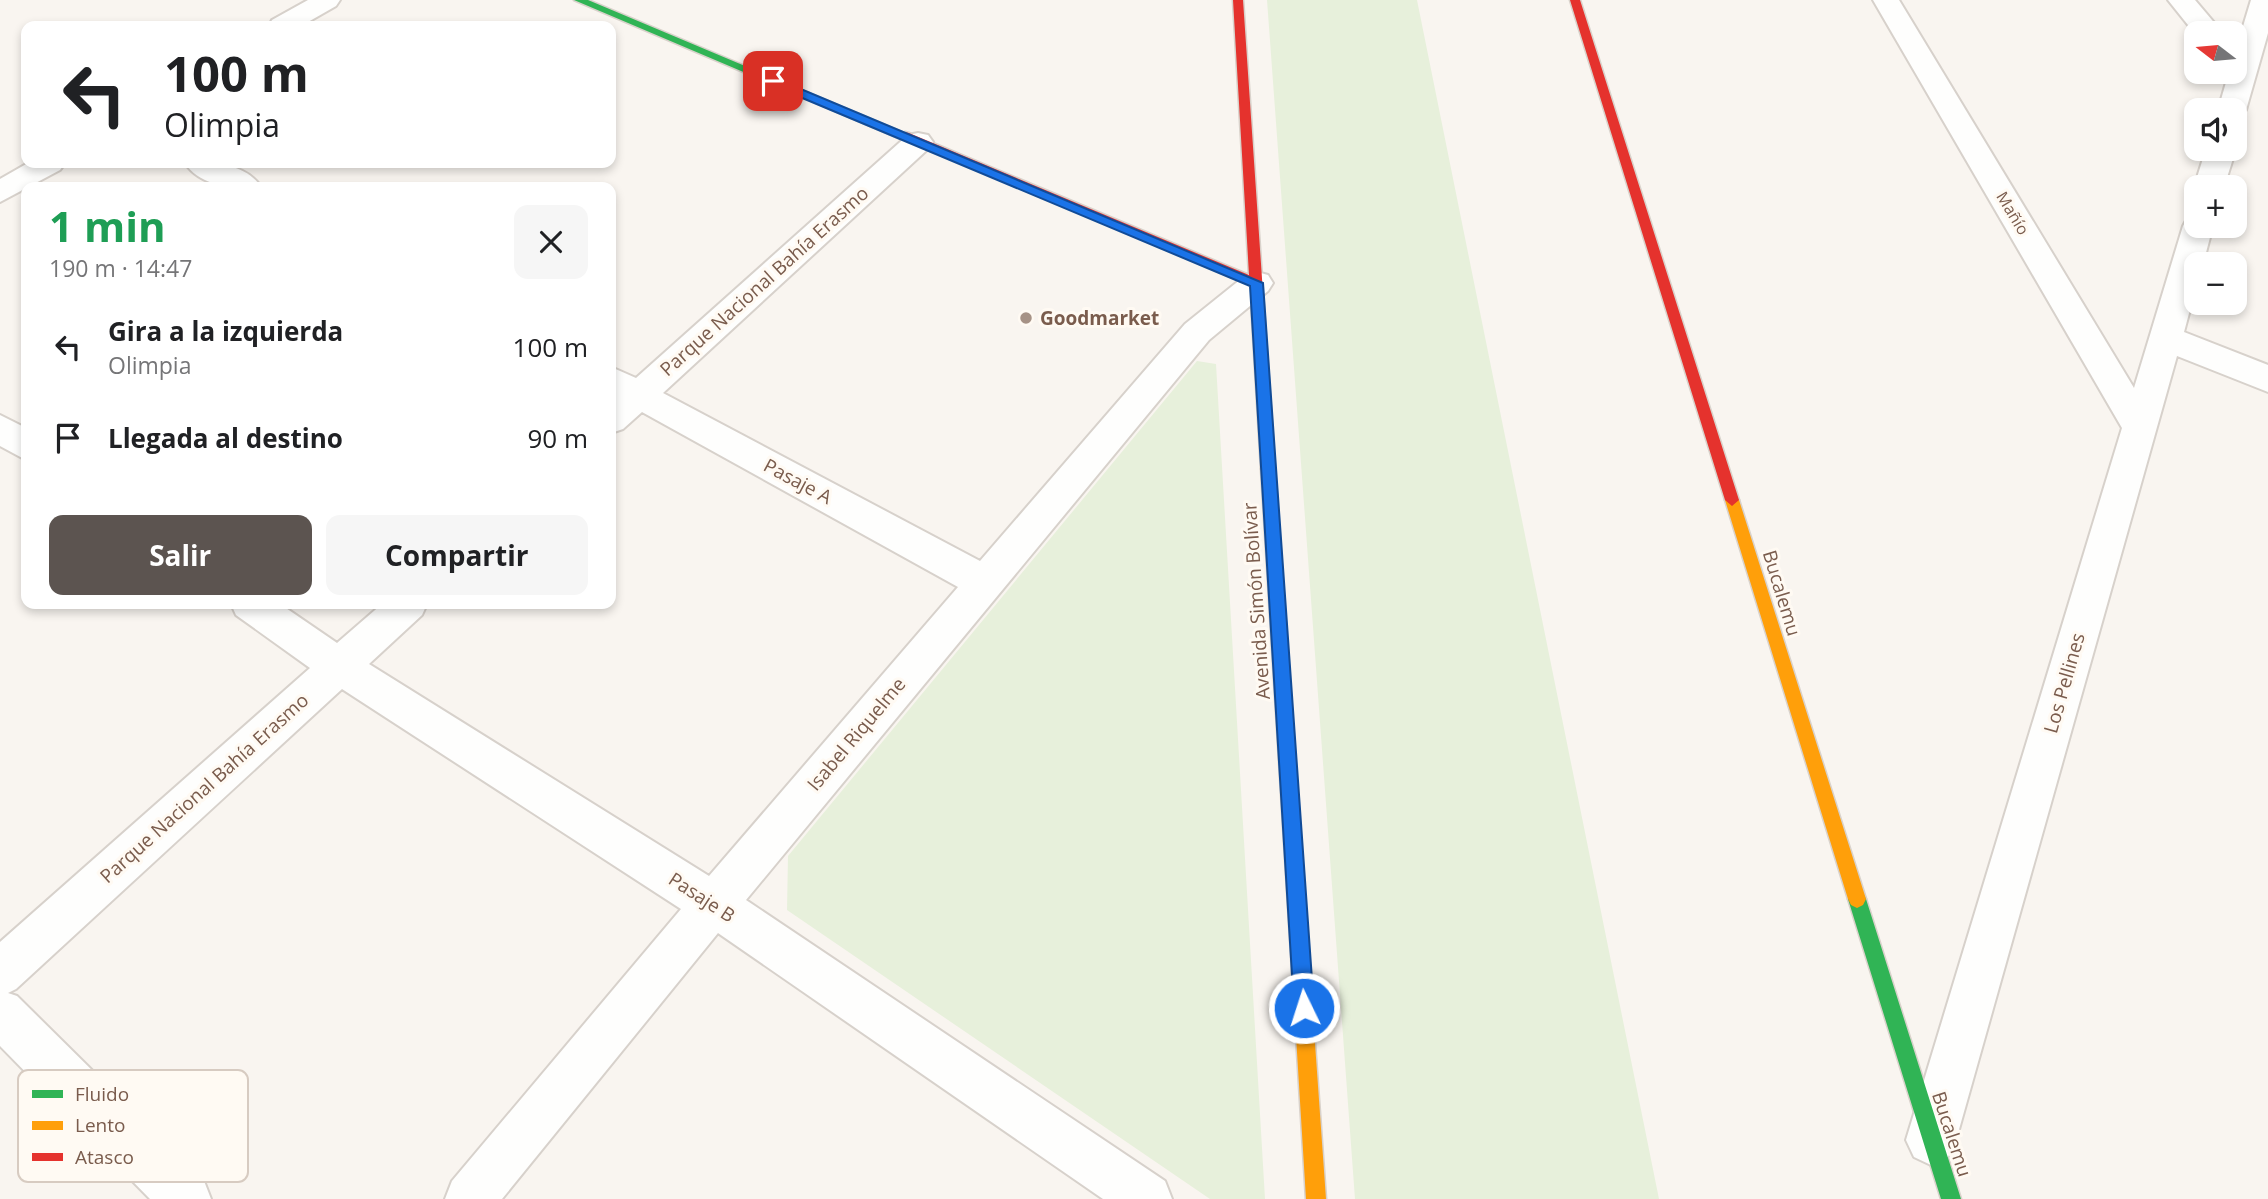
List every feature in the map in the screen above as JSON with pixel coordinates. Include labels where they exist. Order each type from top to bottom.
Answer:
[{"type":"street","points":[[291,21],[327,0]]},
{"type":"street","points":[[579,0],[1257,283]]},
{"type":"street","name":"Avenida Simón Bolívar","points":[[1238,0],[1316,1199]]},
{"type":"street","name":"Bucalemu","points":[[1575,0],[1951,1199]]},
{"type":"street","name":"Mañío","points":[[1886,0],[2139,427]]},
{"type":"street","points":[[2181,0],[2199,21]]},
{"type":"street","points":[[2247,47],[2264,0]]},
{"type":"street","name":"Parque Nacional Bahía Erasmo","points":[[616,408],[625,387],[918,142]]},
{"type":"street","points":[[0,192],[41,168]]},
{"type":"street","points":[[210,168],[236,182]]},
{"type":"street","name":"Los Pellines","points":[[1931,1140],[2194,238]]},
{"type":"street","name":"Isabel Riquelme","points":[[470,1199],[984,582],[1197,332],[1257,283]]},
{"type":"street","points":[[2165,338],[2268,379]]},
{"type":"street","name":"Pasaje A","points":[[625,387],[984,582]]},
{"type":"street","points":[[0,428],[21,443]]},
{"type":"street","name":"Pasaje B","points":[[257,609],[339,666],[714,904],[1147,1199]]},
{"type":"street","name":"Parque Nacional Bahía Erasmo","points":[[0,973],[402,609]]},
{"type":"street","points":[[0,1013],[57,1070]]},
{"type":"street","points":[[169,1182],[186,1199]]},
{"type":"green space","points":[[1267,0],[1417,0],[1659,1199],[1355,1199]]},
{"type":"green space","points":[[1197,361],[1216,364],[1265,1199],[1210,1199],[787,910],[788,856]]},
{"type":"traffic: fast","points":[[579,0],[905,136]]},
{"type":"traffic: fast","points":[[1268,469],[1302,987]]},
{"type":"traffic: fast","points":[[1857,899],[1951,1199]]},
{"type":"traffic: slow","points":[[1732,500],[1857,899]]},
{"type":"traffic: slow","points":[[1302,987],[1316,1199]]},
{"type":"traffic: jam","points":[[1238,0],[1268,469]]},
{"type":"traffic: jam","points":[[1575,0],[1732,500]]},
{"type":"traffic: jam","points":[[905,136],[1257,283]]},
{"type":"place","name":"Goodmarket","points":[[1026,318]]},
{"type":"route","points":[[773,81],[1257,283],[1304,1008]]}]
